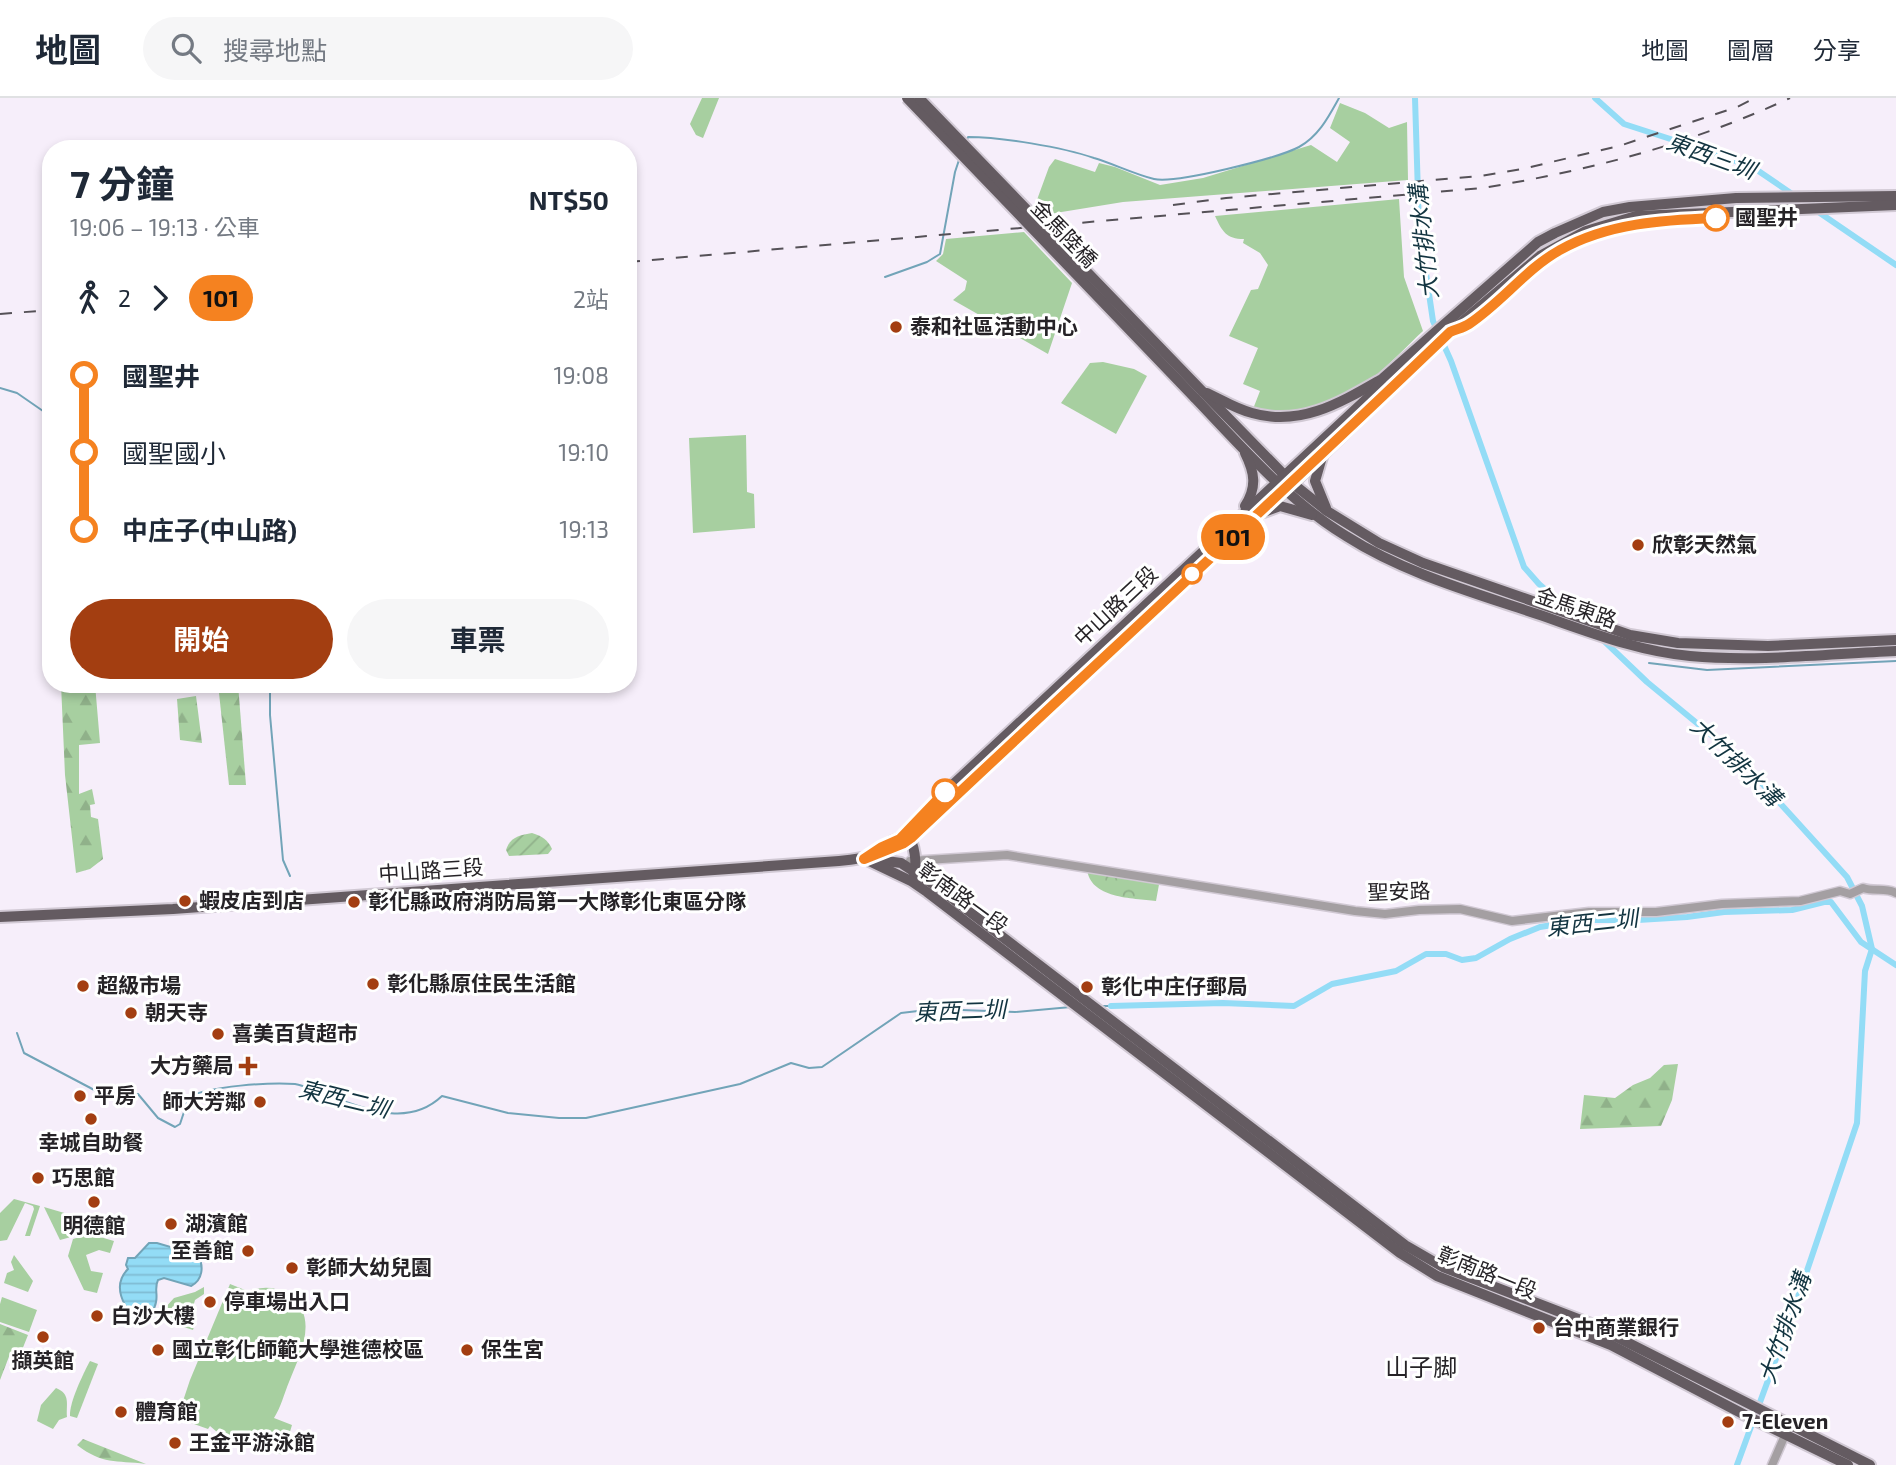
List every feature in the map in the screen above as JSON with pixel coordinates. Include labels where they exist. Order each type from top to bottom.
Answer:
[{"type":"main road","name":"金馬陸橋","points":[[906,98],[1198,394]]},
{"type":"main road","name":"金馬陸橋","points":[[919,98],[1198,394]]},
{"type":"main road","points":[[1423,350],[1538,242],[1603,212],[1736,195],[1896,196]]},
{"type":"main road","points":[[1736,195],[1737,214]]},
{"type":"main road","points":[[1448,328],[1540,256],[1586,231],[1636,216],[1737,214],[1896,205]]},
{"type":"main road","name":"中山路三段","points":[[0,917],[173,909],[864,859],[905,838],[1252,519],[1373,393],[1383,378],[1423,350]]},
{"type":"main road","name":"中山路三段","points":[[905,838],[945,792],[1238,518],[1323,453],[1423,350]]},
{"type":"main road","points":[[1198,394],[1251,413],[1283,418],[1310,414],[1332,406],[1383,378]]},
{"type":"main road","points":[[1198,394],[1238,442],[1285,482]]},
{"type":"main road","points":[[1198,394],[1285,482]]},
{"type":"main road","points":[[1238,442],[1254,471],[1252,495],[1238,518]]},
{"type":"main road","points":[[1252,519],[1280,506],[1323,514],[1315,481],[1323,453]]},
{"type":"main road","name":"金馬東路","points":[[1285,482],[1366,548],[1415,571],[1635,647],[1686,656],[1736,659],[1896,651]]},
{"type":"main road","name":"金馬東路","points":[[1323,514],[1423,563],[1630,635],[1719,646],[1896,640]]},
{"type":"main road","points":[[905,838],[910,867]]},
{"type":"main road","name":"彰南路一段","points":[[864,859],[910,867]]},
{"type":"main road","name":"彰南路一段","points":[[864,859],[881,859],[910,867],[1400,1253],[1437,1276],[1611,1345],[1787,1430]]},
{"type":"main road","points":[[1787,1430],[1847,1465]]},
{"type":"main road","points":[[1787,1430],[1870,1465]]},
{"type":"street","name":"聖安路","points":[[910,867],[1007,855],[1355,911],[1385,914],[1445,908],[1512,921],[1589,912],[1656,912],[1722,904],[1800,901],[1840,891],[1850,894],[1863,888],[1869,891],[1892,890],[1896,893]]},
{"type":"street","points":[[1772,1465],[1787,1430]]},
{"type":"green space","points":[[702,98],[719,98],[703,138],[696,135],[690,124]]},
{"type":"green space","points":[[1340,103],[1365,113],[1389,128],[1407,122],[1408,180],[1123,202],[1037,216],[1034,208],[1049,167],[1055,159],[1095,172],[1099,163],[1160,185],[1203,178],[1311,145],[1337,162],[1350,142],[1330,128]]},
{"type":"green space","points":[[1399,199],[1404,277],[1423,331],[1362,387],[1334,404],[1302,412],[1253,409],[1260,391],[1243,384],[1258,348],[1229,336],[1251,290],[1258,289],[1268,265],[1260,253],[1243,243],[1244,239],[1233,238],[1225,233],[1215,216]]},
{"type":"green space","points":[[1024,232],[1072,283],[1048,354],[953,300],[965,290],[967,281],[936,261],[943,254],[946,239]]},
{"type":"green space","points":[[1103,362],[1134,369],[1147,376],[1116,434],[1061,403],[1090,363]]},
{"type":"green space","points":[[746,435],[747,492],[754,494],[755,528],[693,533],[689,438]]},
{"type":"green space","points":[[61,693],[96,693],[100,743],[79,745],[79,794],[92,789],[95,804],[90,805],[91,817],[98,819],[103,859],[90,869],[76,873],[65,775]]},
{"type":"green space","points":[[219,693],[239,693],[246,785],[229,785]]},
{"type":"green space","points":[[196,696],[202,743],[180,740],[177,699]]},
{"type":"green space","points":[[532,833],[549,843],[552,849],[548,854],[509,856],[506,850],[513,839]]},
{"type":"green space","points":[[1087,868],[1160,879],[1156,901],[1104,891],[1095,886]]},
{"type":"green space","points":[[1678,1064],[1672,1100],[1661,1126],[1580,1129],[1584,1095],[1615,1098],[1633,1085],[1650,1078],[1664,1065]]},
{"type":"green space","points":[[14,1199],[40,1206],[30,1236],[25,1236],[34,1209],[25,1203],[7,1240],[0,1241],[0,1213]]},
{"type":"green space","points":[[44,1207],[78,1217],[71,1237],[60,1240]]},
{"type":"green space","points":[[90,1234],[114,1241],[110,1253],[99,1250],[86,1255],[91,1271],[103,1273],[97,1293],[84,1290],[68,1256],[73,1239]]},
{"type":"green space","points":[[14,1255],[33,1281],[28,1292],[4,1283],[7,1273],[14,1270],[11,1262]]},
{"type":"green space","points":[[230,1284],[245,1292],[266,1288],[282,1291],[297,1303],[303,1313],[305,1335],[302,1347],[274,1418],[292,1425],[283,1455],[217,1432],[210,1426],[208,1429],[180,1419],[190,1380]]},
{"type":"green space","points":[[204,1287],[204,1294],[195,1300],[191,1314],[197,1317],[193,1330],[156,1318],[174,1298]]},
{"type":"green space","points":[[2,1297],[37,1310],[29,1332],[0,1322]]},
{"type":"green space","points":[[0,1324],[28,1335],[20,1355],[10,1354],[0,1380]]},
{"type":"green space","points":[[90,1361],[98,1364],[77,1418],[70,1416],[74,1396]]},
{"type":"green space","points":[[56,1388],[66,1396],[67,1417],[59,1420],[53,1429],[37,1421],[41,1405]]},
{"type":"green space","points":[[83,1439],[146,1464],[94,1456],[77,1445]]},
{"type":"water","points":[[149,1243],[198,1255],[201,1272],[198,1280],[191,1286],[164,1278],[158,1280],[154,1308],[142,1314],[125,1305],[120,1286],[128,1269],[128,1258],[135,1258]]},
{"type":"waterway","points":[[966,142],[968,137],[1031,143],[1102,160],[1154,179],[1183,178],[1250,163],[1299,147],[1318,131],[1339,98]]},
{"type":"waterway","name":"大竹排水溝","points":[[1415,98],[1419,226],[1433,321],[1451,361],[1524,567],[1570,611]]},
{"type":"waterway","name":"東西三圳","points":[[1595,98],[1624,124],[1726,157],[1757,170],[1896,265]]},
{"type":"waterway","points":[[885,277],[927,262],[940,254],[959,160]]},
{"type":"waterway","points":[[0,388],[17,393],[42,410]]},
{"type":"waterway","name":"大竹排水溝","points":[[1602,639],[1647,682],[1738,757],[1847,877],[1862,906],[1872,949],[1865,971],[1857,1123],[1793,1312],[1737,1465]]},
{"type":"waterway","points":[[1649,663],[1707,670],[1896,661]]},
{"type":"waterway","points":[[270,693],[283,860],[290,876]]},
{"type":"waterway","name":"東西二圳","points":[[1111,1006],[1223,1003],[1294,1006],[1332,984],[1396,971],[1426,954],[1446,954],[1462,960],[1476,958],[1510,939],[1540,927],[1583,920],[1638,920],[1724,912],[1792,910],[1824,902],[1831,902],[1861,942],[1896,965]]},
{"type":"waterway","name":"東西二圳","points":[[1101,1006],[1111,1006]]},
{"type":"waterway","name":"東西二圳","points":[[17,1033],[24,1053],[100,1093],[120,1097],[138,1094],[158,1118],[175,1127],[180,1124],[189,1097],[210,1090],[271,1084],[298,1085],[383,1112],[413,1112],[442,1096],[508,1113],[586,1118],[740,1084],[791,1063],[809,1068],[822,1067],[901,1013],[935,1009],[1015,1012],[1071,1007]]},
{"type":"railway","points":[[1173,205],[1480,176],[1522,169],[1619,146],[1737,107],[1755,98]]},
{"type":"railway","points":[[637,261],[1482,188],[1639,154],[1715,129],[1790,98]]},
{"type":"railway","points":[[0,314],[42,311]]},
{"type":"bus line","name":"101","points":[[945,792],[900,839],[864,859],[885,852],[911,838],[1204,563],[1286,490],[1450,332],[1471,323],[1522,277],[1560,250],[1610,230],[1638,223],[1716,218]]},
{"type":"place","name":"國聖井","points":[[1716,218]]},
{"type":"place","name":"泰和社區活動中心","points":[[896,327]]},
{"type":"place","name":"欣彰天然氣","points":[[1638,545]]},
{"type":"place","name":"蝦皮店到店","points":[[185,901]]},
{"type":"place","name":"彰化縣政府消防局第一大隊彰化東區分隊","points":[[354,902]]},
{"type":"place","name":"彰化縣原住民生活館","points":[[373,984]]},
{"type":"place","name":"超級市場","points":[[83,986]]},
{"type":"place","name":"彰化中庄仔郵局","points":[[1087,987]]},
{"type":"place","name":"朝天寺","points":[[131,1013]]},
{"type":"place","name":"喜美百貨超市","points":[[218,1034]]},
{"type":"place","name":"大方藥局","points":[[248,1066]]},
{"type":"place","name":"平房","points":[[80,1096]]},
{"type":"place","name":"師大芳鄰","points":[[260,1102]]},
{"type":"place","name":"幸城自助餐","points":[[91,1119]]},
{"type":"place","name":"巧思館","points":[[38,1178]]},
{"type":"place","name":"明德館","points":[[94,1202]]},
{"type":"place","name":"湖濱館","points":[[171,1224]]},
{"type":"place","name":"至善館","points":[[248,1251]]},
{"type":"place","name":"彰師大幼兒園","points":[[292,1268]]},
{"type":"place","name":"停車場出入口","points":[[210,1302]]},
{"type":"place","name":"白沙大樓","points":[[97,1316]]},
{"type":"place","name":"台中商業銀行","points":[[1539,1328]]},
{"type":"place","name":"擷英館","points":[[43,1337]]},
{"type":"place","name":"國立彰化師範大學進德校區","points":[[158,1350]]},
{"type":"place","name":"保生宮","points":[[467,1350]]},
{"type":"place","name":"體育館","points":[[121,1412]]},
{"type":"place","name":"7-Eleven","points":[[1728,1422]]},
{"type":"place","name":"王金平游泳館","points":[[175,1443]]},
{"type":"district","name":"山子脚","points":[[1421,1368]]}]
